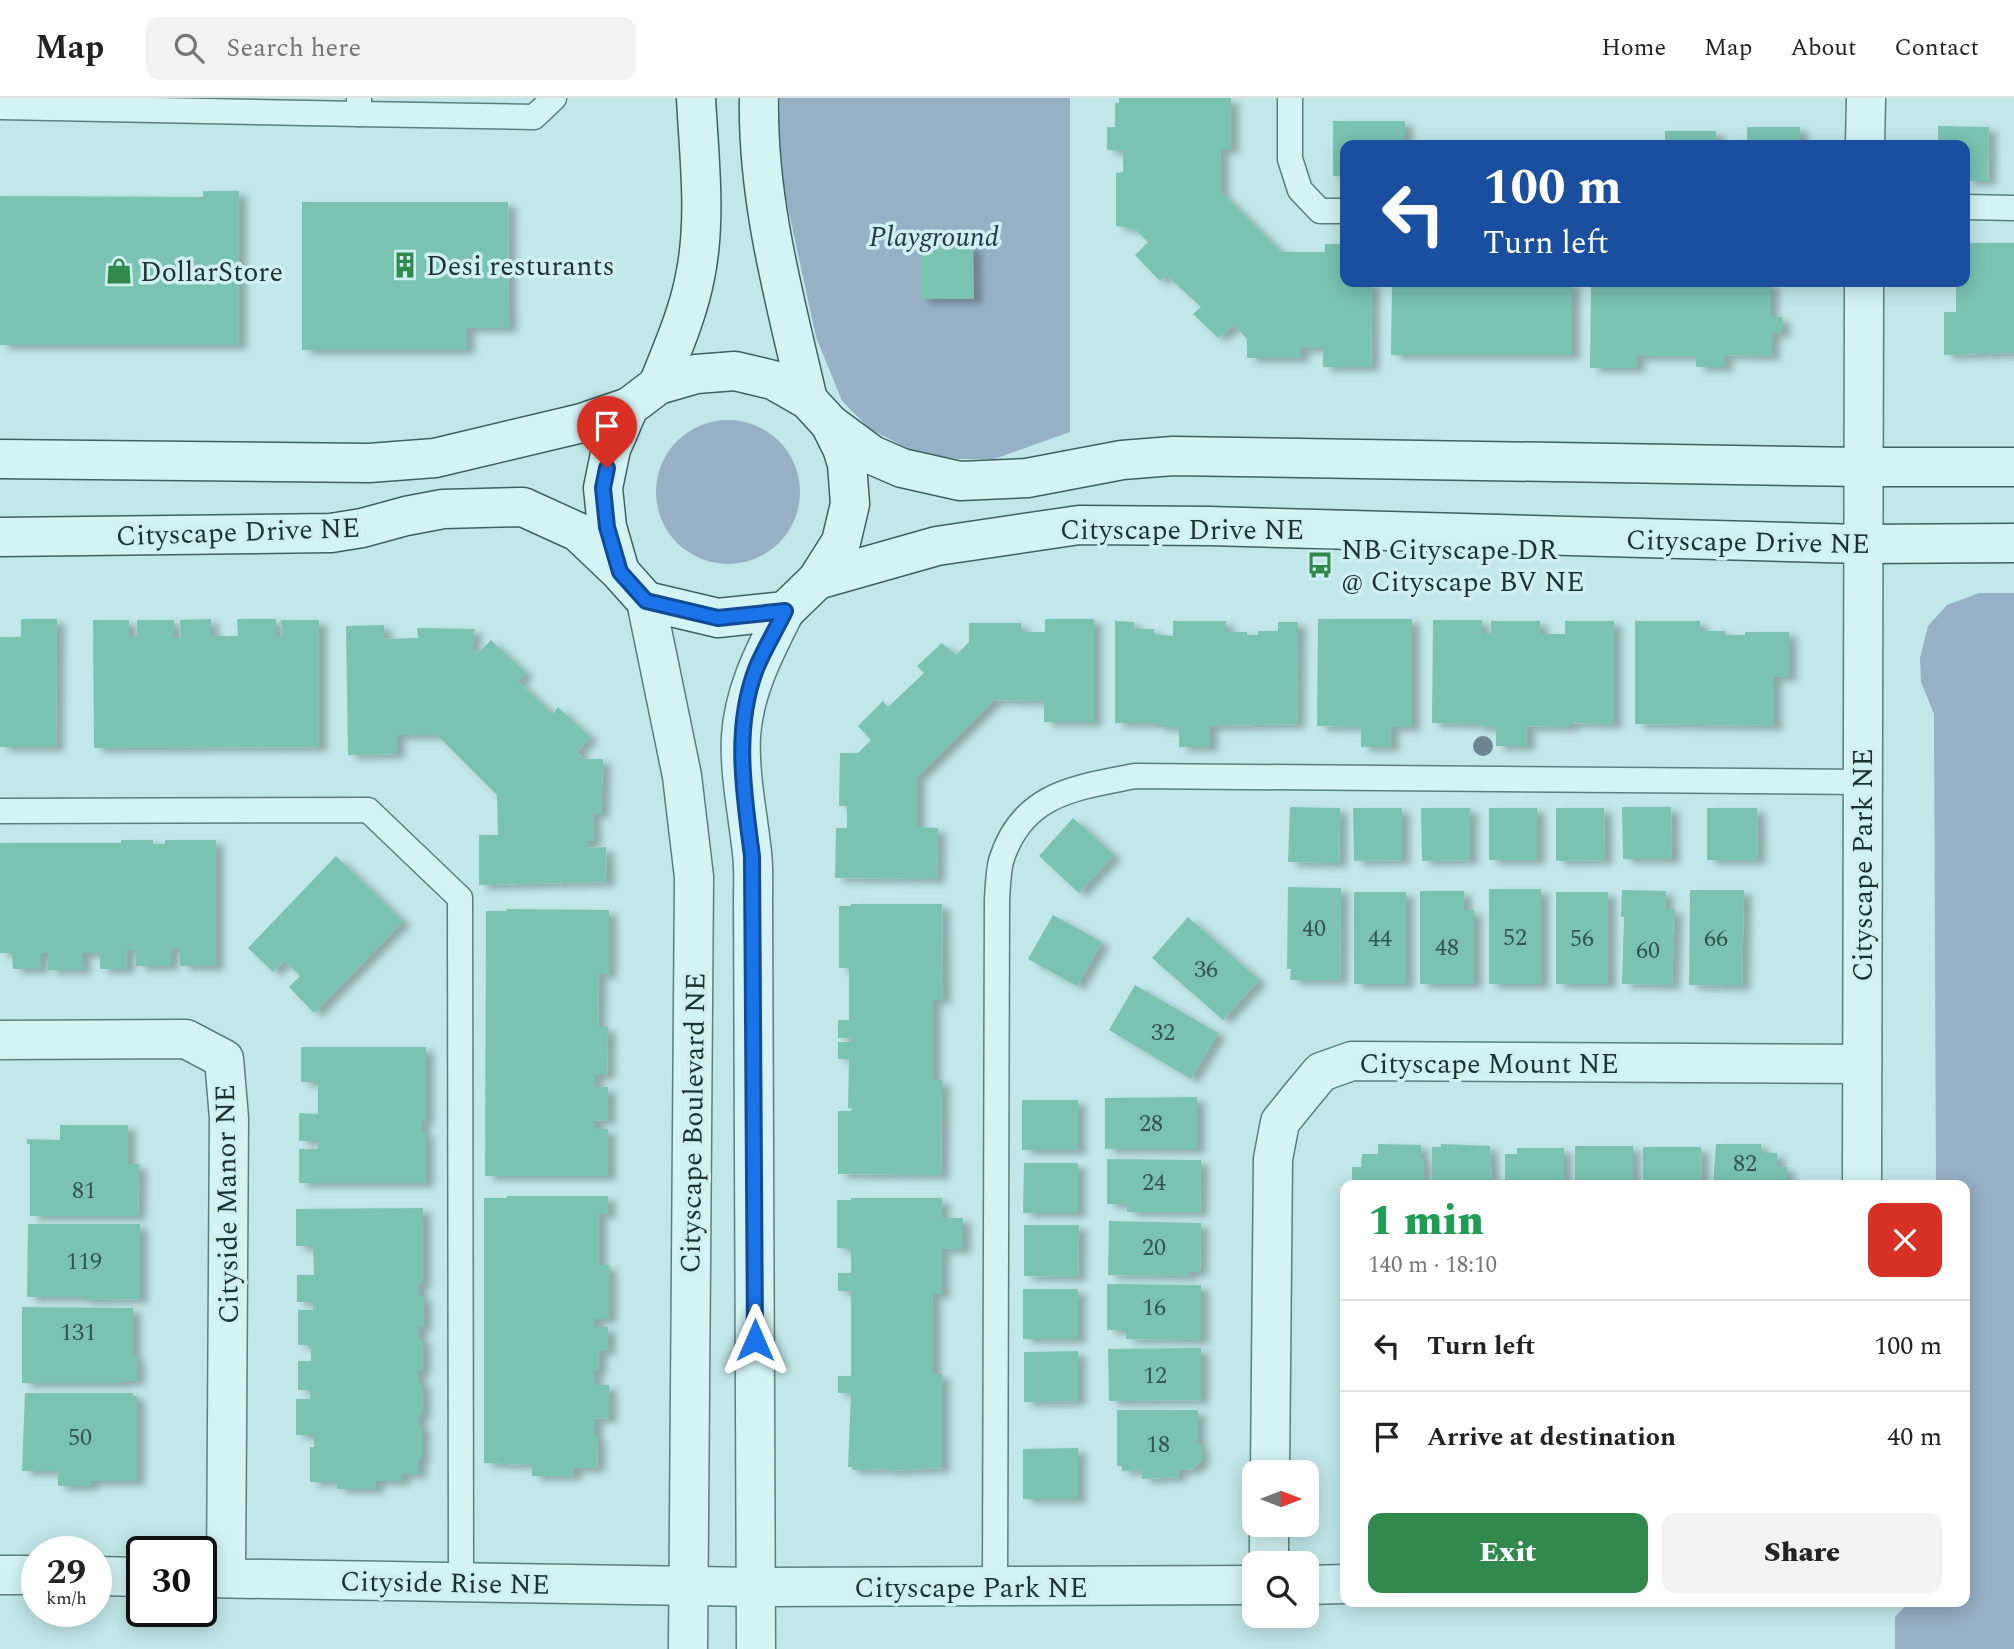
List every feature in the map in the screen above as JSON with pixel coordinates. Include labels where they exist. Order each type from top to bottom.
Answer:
[{"type":"street","points":[[696,98],[701,202],[700,246],[695,278],[681,327],[644,396],[611,449],[603,488],[607,527],[620,572],[646,601],[718,618],[785,611]]},
{"type":"street","points":[[756,1649],[753,890],[741,736],[756,669],[785,611],[817,580],[841,542],[850,504],[845,456],[819,412],[764,203],[759,98]]},
{"type":"street","points":[[1865,140],[1866,98]]},
{"type":"street","name":"Cityscape Park NE","points":[[1862,1180],[1864,287]]},
{"type":"street","points":[[0,459],[369,463],[435,458],[582,423],[696,374],[736,371],[773,380],[819,412]]},
{"type":"street","name":"Cityscape Drive NE","points":[[819,412],[872,455],[902,468],[960,481],[1027,478],[1122,460],[1172,456],[2014,467]]},
{"type":"street","name":"Cityscape Drive NE","points":[[0,537],[331,533],[443,509],[523,507],[579,532],[620,572]]},
{"type":"street","name":"Cityscape Drive NE","points":[[817,580],[937,547],[1079,525],[1209,526],[1862,544],[2014,543]]},
{"type":"street","name":"Cityscape Boulevard NE","points":[[646,601],[682,776],[694,877],[688,1649]]},
{"type":"street","name":"Cityside Manor NE","points":[[0,1040],[186,1039],[223,1059],[229,1118],[215,1536]]},
{"type":"street","name":"Cityscape Mount NE","points":[[1270,1460],[1273,1159],[1280,1122],[1321,1073],[1352,1061],[1862,1064]]},
{"type":"street","points":[[0,1575],[21,1575]]},
{"type":"street","name":"Cityside Rise NE","points":[[217,1578],[688,1585]]},
{"type":"street","points":[[1319,1585],[1340,1584]]},
{"type":"street","name":"Cityscape Park NE","points":[[688,1585],[1242,1586]]},
{"type":"lane","points":[[9,104],[497,107],[534,117],[554,98]]},
{"type":"lane","points":[[1290,98],[1290,159],[1300,190],[1320,211],[1340,211]]},
{"type":"lane","points":[[1970,207],[2014,208]]},
{"type":"lane","points":[[995,1586],[997,899],[1000,863],[1011,838],[1028,814],[1050,798],[1074,789],[1136,776],[1862,782]]},
{"type":"lane","points":[[0,811],[368,810],[460,898],[461,1582]]},
{"type":"green space","name":"Playground","points":[[780,98],[1070,98],[1070,432],[994,459],[959,459],[915,452],[870,429],[842,401],[816,337],[783,185]]},
{"type":"green space","points":[[728,420],[755,426],[779,441],[794,465],[800,492],[794,519],[779,543],[755,558],[728,564],[701,558],[677,543],[662,519],[656,492],[662,465],[677,441],[701,426]]},
{"type":"green space","points":[[1979,593],[2014,593],[2014,1649],[1895,1649],[1895,1617],[1904,1607],[1970,1607],[1970,1180],[1936,1180],[1934,714],[1921,682],[1920,658],[1928,626],[1947,605]]},
{"type":"building","points":[[1119,98],[1231,98],[1231,149],[1221,149],[1221,192],[1281,252],[1325,252],[1325,244],[1340,244],[1340,287],[1372,287],[1371,367],[1323,367],[1323,348],[1301,348],[1301,358],[1247,358],[1247,339],[1234,325],[1218,338],[1193,314],[1201,307],[1166,275],[1160,281],[1135,255],[1148,242],[1135,229],[1116,226],[1116,173],[1123,172],[1123,151],[1107,150],[1107,127],[1115,127],[1115,103],[1119,103]]},
{"type":"building","points":[[1333,121],[1405,121],[1405,140],[1340,140],[1340,176],[1333,176]]},
{"type":"building","points":[[1938,126],[1989,127],[1988,181],[1970,181],[1970,140],[1938,140]]},
{"type":"building","points":[[1747,127],[1800,127],[1800,140],[1747,140]]},
{"type":"building","points":[[1665,131],[1716,131],[1716,140],[1665,140]]},
{"type":"building","name":"DollarStore","points":[[203,191],[239,191],[239,345],[0,345],[0,196],[203,197]]},
{"type":"building","name":"Desi resturants","points":[[302,202],[508,202],[509,328],[467,328],[467,350],[302,350]]},
{"type":"building","points":[[1970,243],[2014,243],[2014,353],[1944,355],[1944,312],[1956,312],[1956,287],[1970,287]]},
{"type":"building","points":[[921,246],[973,246],[974,299],[921,299]]},
{"type":"building","points":[[1392,287],[1572,287],[1572,355],[1391,355]]},
{"type":"building","points":[[1591,287],[1771,287],[1771,317],[1782,317],[1782,333],[1772,333],[1770,356],[1725,355],[1725,367],[1696,367],[1696,356],[1637,356],[1637,368],[1590,368]]},
{"type":"building","points":[[21,619],[57,619],[56,747],[0,747],[0,637],[21,637]]},
{"type":"building","points":[[211,619],[211,636],[238,636],[237,619],[276,619],[276,637],[282,637],[281,620],[319,620],[319,747],[94,748],[93,620],[129,620],[129,637],[137,637],[137,620],[174,620],[174,638],[181,638],[180,620]]},
{"type":"building","points":[[1045,619],[1094,619],[1094,722],[1044,722],[1044,701],[994,700],[917,777],[917,827],[938,828],[937,879],[835,878],[836,828],[847,828],[847,806],[839,806],[840,753],[858,753],[871,740],[858,726],[883,701],[888,707],[924,673],[917,666],[942,643],[956,655],[969,642],[969,623],[1021,623],[1021,632],[1045,632]]},
{"type":"building","points":[[1318,619],[1412,619],[1412,727],[1391,727],[1391,747],[1361,747],[1361,727],[1317,726]]},
{"type":"building","points":[[1433,620],[1482,620],[1482,633],[1491,633],[1491,621],[1540,621],[1540,634],[1565,634],[1565,621],[1614,621],[1614,724],[1527,726],[1527,746],[1496,746],[1496,727],[1432,723]]},
{"type":"building","points":[[1115,621],[1134,622],[1134,629],[1154,629],[1154,634],[1173,636],[1173,621],[1226,621],[1226,632],[1247,632],[1247,635],[1258,635],[1258,631],[1278,631],[1278,622],[1298,622],[1297,724],[1210,726],[1210,747],[1179,747],[1179,727],[1158,727],[1158,723],[1115,723]]},
{"type":"building","points":[[1635,621],[1700,621],[1700,631],[1725,631],[1725,635],[1789,632],[1789,677],[1774,677],[1774,726],[1635,724]]},
{"type":"building","points":[[384,625],[384,639],[418,638],[417,628],[475,629],[472,649],[478,653],[491,640],[526,673],[518,681],[553,714],[558,707],[590,737],[577,752],[583,759],[603,759],[601,814],[593,814],[594,841],[588,841],[588,848],[606,847],[607,882],[479,885],[479,835],[498,835],[497,795],[437,735],[397,735],[397,754],[348,755],[346,626]]},
{"type":"building","points":[[1290,807],[1340,808],[1339,863],[1288,862]]},
{"type":"building","points":[[1622,807],[1671,807],[1672,859],[1623,859]]},
{"type":"building","points":[[1353,808],[1402,808],[1402,860],[1354,861]]},
{"type":"building","points":[[1421,808],[1470,808],[1470,860],[1422,861]]},
{"type":"building","points":[[1489,808],[1537,808],[1537,860],[1489,860]]},
{"type":"building","points":[[1556,808],[1604,808],[1605,860],[1556,861]]},
{"type":"building","points":[[1707,808],[1757,808],[1758,860],[1707,860]]},
{"type":"building","points":[[1073,818],[1114,855],[1079,893],[1039,856]]},
{"type":"building","points":[[121,840],[153,840],[153,844],[165,844],[165,840],[216,840],[216,966],[180,966],[180,949],[171,949],[171,966],[136,966],[136,950],[127,950],[127,969],[100,969],[100,953],[83,953],[83,970],[48,970],[48,953],[41,953],[41,969],[13,969],[12,953],[0,953],[0,843],[121,843]]},
{"type":"building","points":[[336,856],[403,921],[314,1013],[289,987],[300,976],[285,961],[273,972],[248,948]]},
{"type":"building","points":[[1288,887],[1341,888],[1340,980],[1290,980],[1291,969],[1287,969]]},
{"type":"building","points":[[1489,889],[1541,889],[1541,984],[1489,984]]},
{"type":"building","points":[[1622,890],[1666,891],[1665,909],[1675,909],[1672,985],[1622,984]]},
{"type":"building","points":[[1690,890],[1744,890],[1742,986],[1689,985]]},
{"type":"building","points":[[1420,891],[1464,891],[1464,910],[1474,910],[1474,984],[1420,984]]},
{"type":"building","points":[[1354,892],[1406,892],[1406,984],[1354,984]]},
{"type":"building","points":[[1556,892],[1608,892],[1608,984],[1556,984]]},
{"type":"building","points":[[942,904],[943,1000],[933,1000],[933,1080],[942,1080],[941,1175],[838,1174],[838,1111],[851,1111],[852,1108],[848,1108],[849,1059],[838,1059],[838,1042],[851,1042],[851,1038],[838,1038],[838,1020],[849,1020],[849,968],[839,968],[839,906]]},
{"type":"building","points":[[609,910],[609,974],[599,974],[598,1027],[608,1027],[607,1075],[595,1075],[595,1087],[608,1087],[608,1121],[595,1120],[595,1129],[608,1129],[608,1176],[485,1176],[486,911]]},
{"type":"building","points":[[1053,915],[1102,942],[1077,986],[1028,959]]},
{"type":"building","points":[[1188,917],[1259,980],[1223,1020],[1152,958]]},
{"type":"building","points":[[1135,985],[1218,1033],[1191,1079],[1109,1030]]},
{"type":"building","points":[[301,1047],[426,1047],[426,1121],[422,1121],[422,1132],[426,1132],[426,1183],[299,1183],[299,1149],[318,1149],[318,1141],[299,1141],[299,1113],[318,1114],[318,1082],[301,1082]]},
{"type":"building","points":[[1197,1097],[1197,1149],[1105,1149],[1105,1098]]},
{"type":"building","points":[[1022,1100],[1078,1100],[1078,1150],[1022,1150]]},
{"type":"building","points":[[60,1125],[128,1125],[128,1164],[139,1164],[138,1216],[30,1216],[30,1144],[27,1144],[27,1139],[60,1140]]},
{"type":"building","points":[[1378,1144],[1421,1145],[1424,1180],[1352,1180],[1352,1167],[1361,1167],[1362,1154],[1378,1154]]},
{"type":"building","points":[[1441,1144],[1490,1146],[1492,1180],[1432,1180],[1432,1147],[1441,1147]]},
{"type":"building","points":[[1716,1144],[1761,1144],[1761,1153],[1777,1153],[1777,1167],[1787,1167],[1787,1180],[1713,1180]]},
{"type":"building","points":[[1575,1146],[1633,1146],[1633,1180],[1575,1180]]},
{"type":"building","points":[[1643,1147],[1701,1147],[1702,1180],[1643,1180]]},
{"type":"building","points":[[1517,1148],[1564,1148],[1564,1180],[1505,1180],[1505,1154],[1517,1154]]},
{"type":"building","points":[[1107,1159],[1201,1160],[1200,1212],[1127,1212],[1127,1204],[1107,1204]]},
{"type":"building","points":[[1024,1163],[1078,1163],[1078,1213],[1023,1213]]},
{"type":"building","points":[[608,1196],[608,1214],[599,1214],[599,1265],[609,1265],[609,1319],[595,1319],[595,1327],[608,1327],[608,1351],[599,1351],[599,1370],[595,1370],[595,1385],[609,1385],[609,1419],[595,1418],[595,1437],[598,1437],[597,1468],[574,1468],[574,1476],[532,1476],[532,1465],[484,1463],[484,1198]]},
{"type":"building","points":[[942,1198],[942,1218],[963,1218],[963,1249],[942,1249],[942,1294],[933,1294],[933,1374],[942,1374],[942,1468],[887,1471],[852,1470],[852,1467],[848,1467],[851,1393],[838,1393],[838,1376],[851,1376],[851,1291],[838,1291],[838,1273],[851,1273],[851,1249],[837,1248],[837,1200]]},
{"type":"building","points":[[423,1208],[423,1284],[419,1284],[419,1296],[424,1296],[424,1327],[419,1327],[419,1339],[423,1339],[423,1370],[419,1370],[419,1383],[423,1383],[423,1415],[419,1415],[419,1426],[422,1426],[422,1459],[419,1459],[419,1474],[402,1474],[402,1481],[376,1481],[376,1489],[337,1489],[337,1482],[310,1482],[310,1447],[314,1447],[314,1435],[296,1435],[296,1399],[310,1399],[310,1390],[298,1390],[298,1361],[311,1361],[311,1345],[298,1345],[298,1310],[313,1310],[313,1302],[297,1302],[297,1275],[314,1275],[313,1246],[296,1246],[296,1209]]},
{"type":"building","points":[[1109,1221],[1201,1223],[1200,1272],[1189,1272],[1189,1276],[1108,1275]]},
{"type":"building","points":[[28,1224],[140,1224],[140,1299],[27,1297]]},
{"type":"building","points":[[1024,1225],[1079,1225],[1078,1277],[1024,1276]]},
{"type":"building","points":[[1107,1284],[1201,1285],[1201,1340],[1126,1339],[1126,1330],[1107,1330]]},
{"type":"building","points":[[1023,1289],[1078,1289],[1078,1339],[1023,1339]]},
{"type":"building","points":[[22,1307],[133,1308],[133,1356],[137,1356],[137,1381],[22,1383]]},
{"type":"building","points":[[1201,1348],[1201,1400],[1109,1401],[1108,1349]]},
{"type":"building","points":[[1078,1351],[1078,1401],[1024,1402],[1024,1352]]},
{"type":"building","points":[[25,1393],[133,1393],[133,1396],[137,1396],[137,1481],[91,1481],[91,1486],[58,1486],[58,1471],[22,1471]]},
{"type":"building","points":[[1117,1410],[1198,1410],[1198,1443],[1201,1446],[1202,1460],[1193,1469],[1178,1470],[1179,1477],[1142,1479],[1141,1470],[1122,1471],[1122,1466],[1117,1466]]},
{"type":"building","points":[[1078,1448],[1078,1499],[1023,1499],[1023,1449]]},
{"type":"place","name":"Desi resturants","points":[[405,265]]},
{"type":"place","name":"DollarStore","points":[[119,271]]},
{"type":"place","name":"NB Cityscape DR @ Cityscape BV NE","points":[[1320,565]]},
{"type":"route","points":[[607,468],[603,488],[607,527],[620,572],[646,601],[718,618],[785,611],[756,669],[741,736],[752,856],[755,1340]]}]
